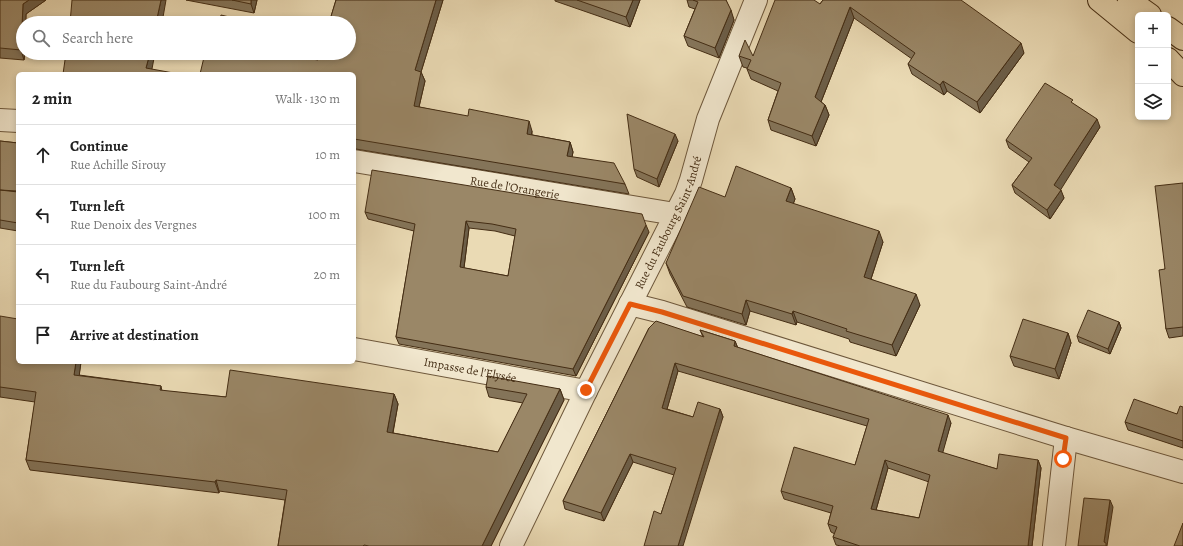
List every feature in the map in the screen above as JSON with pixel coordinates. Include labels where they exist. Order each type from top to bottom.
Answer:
[{"type":"main road","points":[[1099,0],[1135,30]]},
{"type":"main road","points":[[1129,0],[1146,12]]},
{"type":"main road","points":[[1171,30],[1183,39]]},
{"type":"main road","points":[[1171,62],[1183,75]]},
{"type":"street","name":"Rue du Faubourg Saint-André","points":[[511,546],[586,390],[686,194],[708,118],[754,1]]},
{"type":"street","points":[[0,120],[16,121]]},
{"type":"street","name":"Rue de l'Orangerie","points":[[356,160],[675,214]]},
{"type":"street","points":[[630,304],[662,312],[1066,438],[1183,472]]},
{"type":"street","name":"Impasse de l'Elysée","points":[[356,350],[586,390]]},
{"type":"street","points":[[1054,546],[1066,438]]},
{"type":"building","points":[[0,0],[29,0],[23,4],[22,16],[16,16],[16,50],[0,48]]},
{"type":"building","points":[[72,0],[161,0],[158,16],[71,16]]},
{"type":"building","points":[[232,0],[251,0],[251,4]]},
{"type":"building","points":[[336,0],[436,0],[415,70],[421,72],[414,106],[468,116],[469,109],[529,121],[527,134],[570,142],[567,156],[614,163],[625,184],[356,139],[356,72],[200,72],[203,60],[356,60],[356,16],[331,16]]},
{"type":"building","points":[[577,0],[633,0],[626,17]]},
{"type":"building","points":[[693,0],[726,0],[731,10],[715,48],[684,36],[698,2]]},
{"type":"building","points":[[775,0],[814,0],[820,4],[823,0],[961,0],[1021,43],[977,102],[943,81],[940,85],[908,64],[915,53],[850,7],[815,97],[825,105],[812,136],[768,120],[781,83],[747,69],[751,60],[739,56],[745,40],[753,56]]},
{"type":"building","points":[[65,60],[148,60],[146,68],[168,72],[63,72]]},
{"type":"building","points":[[1045,83],[1073,100],[1071,102],[1097,119],[1054,185],[1061,190],[1047,210],[1012,185],[1032,158],[1006,140]]},
{"type":"building","points":[[627,114],[675,134],[657,179],[634,169]]},
{"type":"building","points":[[0,141],[16,143],[16,191],[0,190]]},
{"type":"building","points":[[736,166],[791,188],[786,201],[879,231],[864,277],[916,294],[892,345],[846,331],[847,329],[793,311],[792,314],[746,300],[742,314],[683,296],[666,263],[699,187],[725,197]]},
{"type":"building","points":[[372,170],[642,214],[646,225],[573,369],[396,337],[415,224],[365,212]],"holes":[[[466,221],[516,229],[508,276],[460,267]]]},
{"type":"building","points":[[1183,183],[1183,327],[1166,329],[1159,270],[1165,269],[1155,186]]},
{"type":"building","points":[[0,190],[16,192],[16,223],[0,220]]},
{"type":"building","points":[[1088,310],[1119,322],[1108,349],[1077,336]]},
{"type":"building","points":[[0,316],[16,319],[16,364],[76,364],[74,375],[161,386],[160,390],[226,397],[230,370],[394,394],[387,432],[498,452],[527,394],[486,387],[488,376],[560,389],[482,546],[278,546],[287,490],[216,480],[215,482],[26,460],[36,392],[0,387]]},
{"type":"building","points":[[1023,319],[1068,333],[1055,369],[1010,356]]},
{"type":"building","points":[[656,321],[704,337],[700,330],[735,341],[734,346],[948,415],[938,451],[997,469],[999,454],[1038,460],[1028,546],[860,546],[833,537],[837,527],[828,524],[833,506],[781,491],[794,447],[855,465],[869,419],[675,363],[662,408],[693,417],[698,402],[720,409],[678,546],[644,546],[654,511],[661,514],[676,468],[630,454],[601,513],[563,501],[649,328]],"holes":[[[885,460],[930,475],[919,518],[871,509]]]},
{"type":"building","points":[[1134,399],[1177,414],[1180,406],[1183,407],[1183,441],[1125,422]]},
{"type":"building","points":[[1084,498],[1110,500],[1104,542],[1106,543],[1106,546],[1078,546]]},
{"type":"building","points":[[1183,523],[1183,546],[1174,546]]},
{"type":"route","points":[[586,390],[630,304],[662,312],[1066,438],[1063,459]]}]
